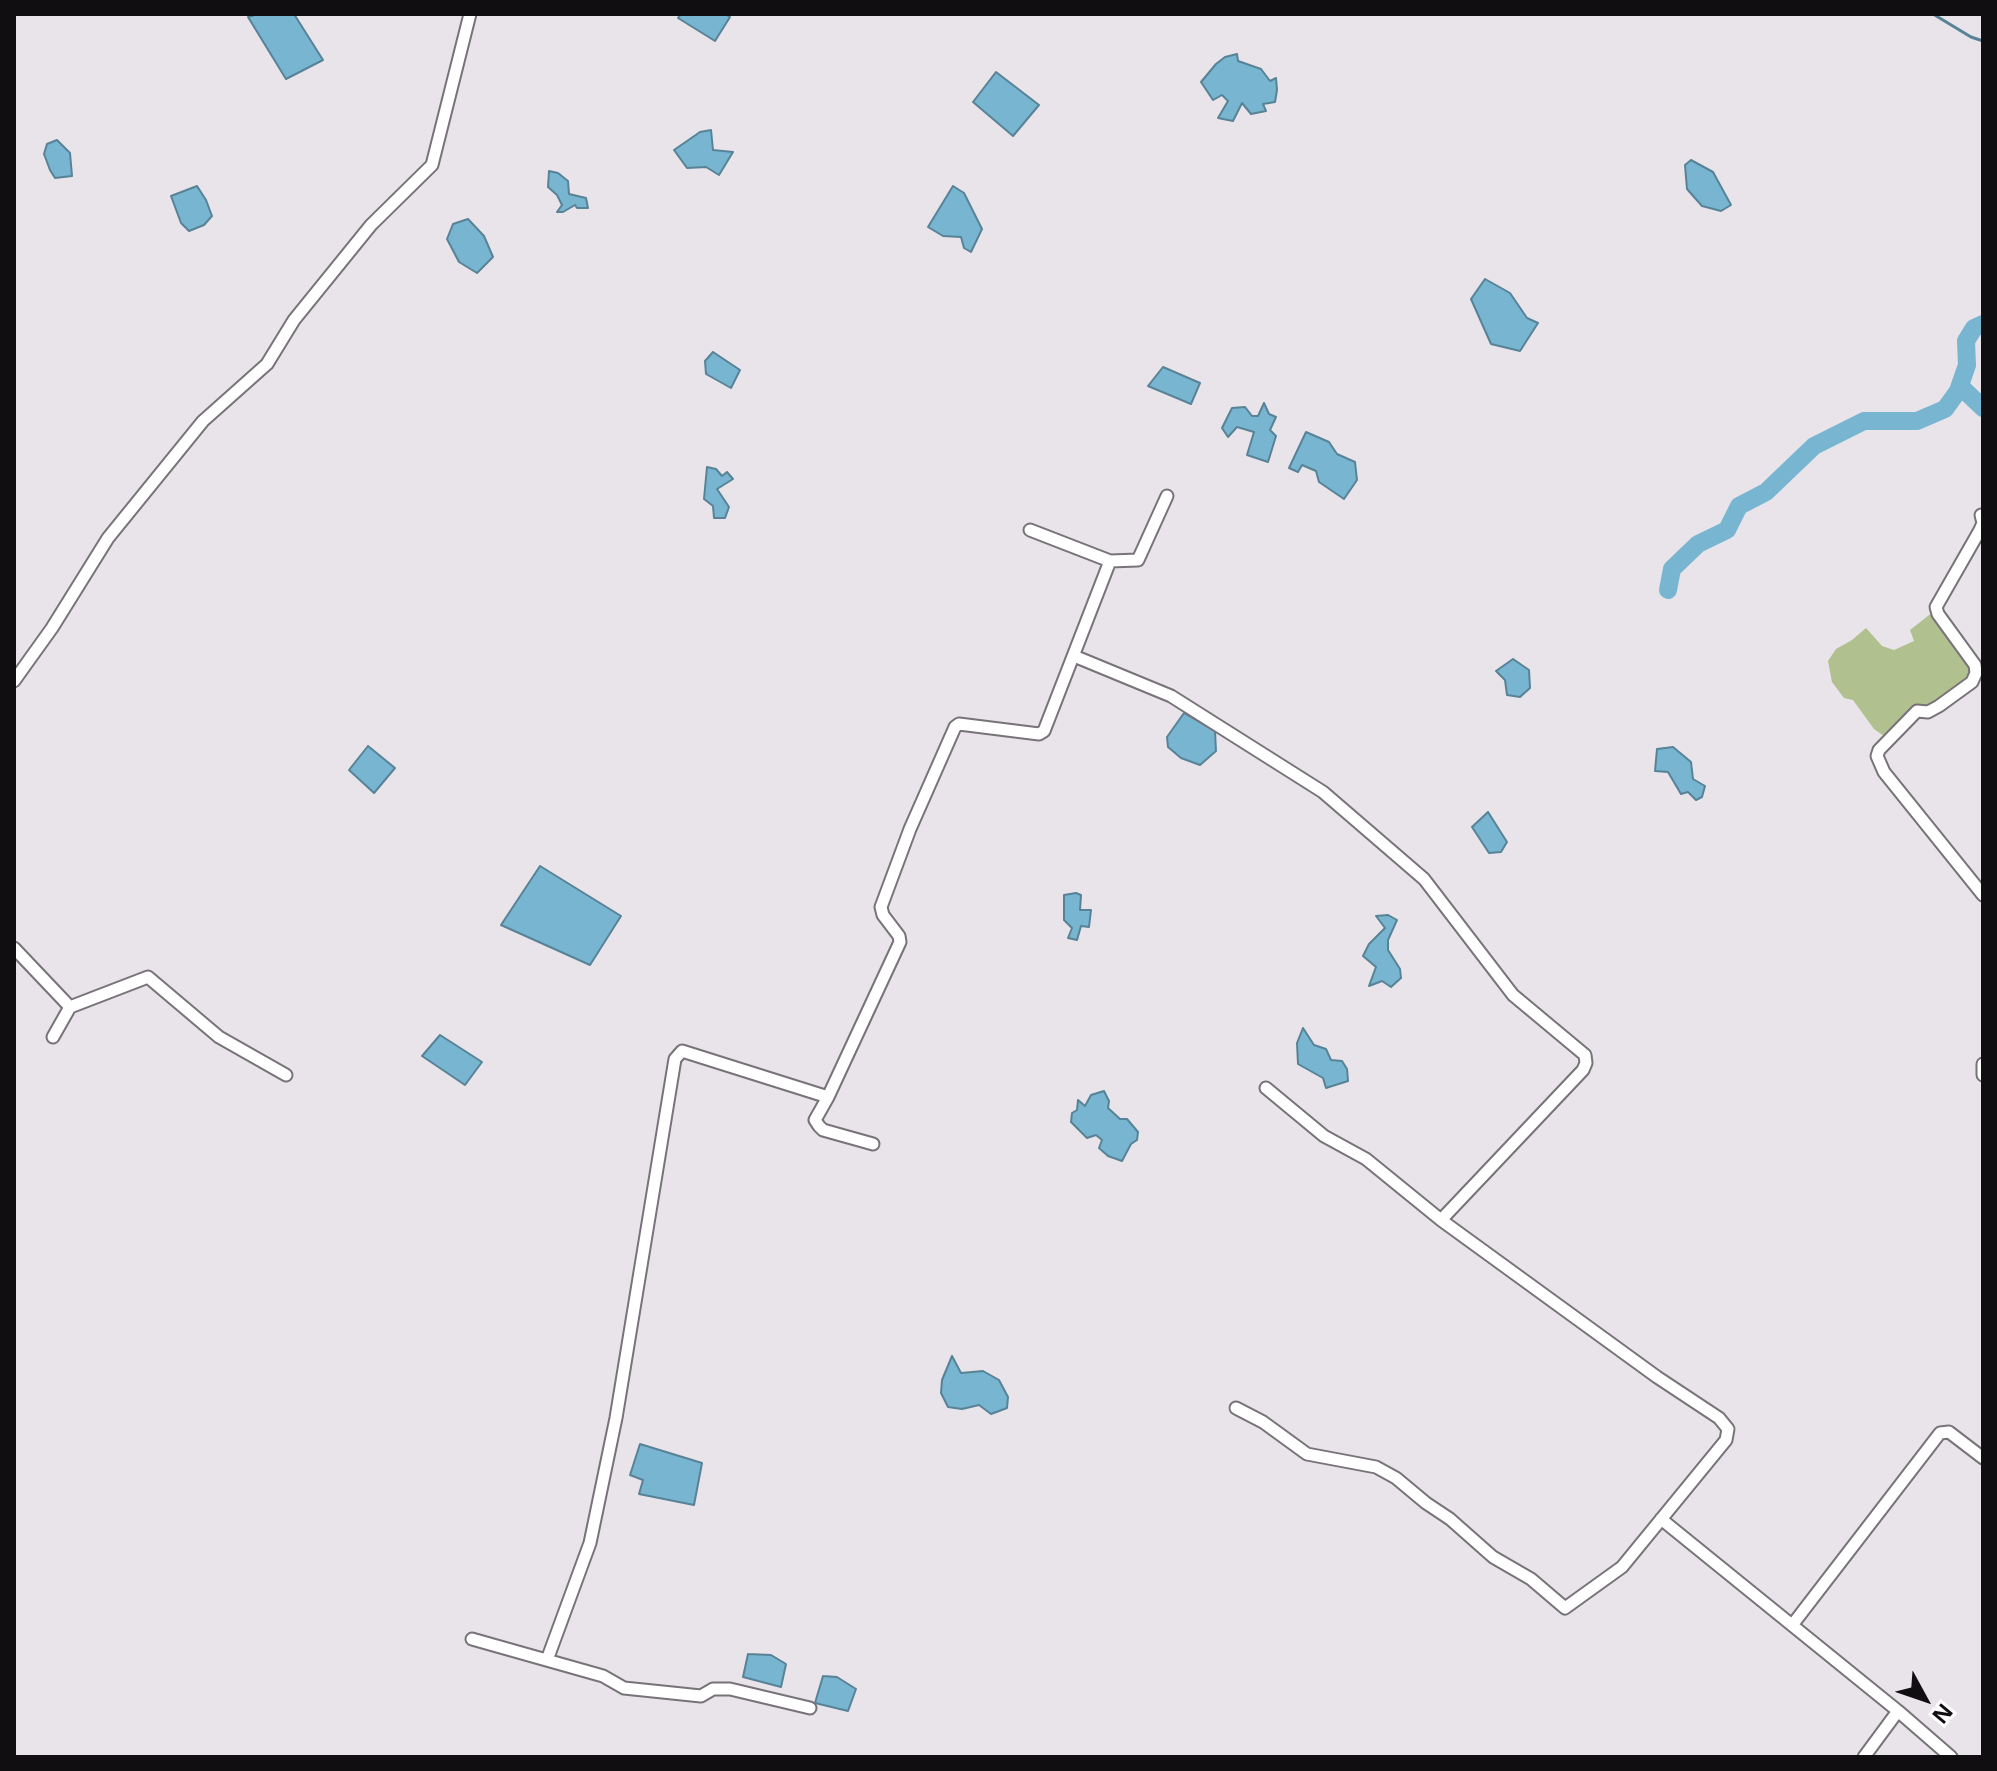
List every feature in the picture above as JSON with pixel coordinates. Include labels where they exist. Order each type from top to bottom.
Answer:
[{"type":"street","points":[[14,681],[52,628],[108,538],[203,421],[267,364],[294,320],[371,225],[432,165],[470,14]]},
{"type":"street","points":[[1030,530],[1110,561],[1140,559],[1167,496]]},
{"type":"street","points":[[1981,515],[1983,523],[1980,530],[1936,607],[1975,665],[1976,673],[1972,682],[1939,706],[1928,712],[1917,711],[1879,750],[1877,756],[1884,772],[1983,895]]},
{"type":"street","points":[[873,1144],[823,1130],[815,1120],[900,942],[881,907],[910,829],[955,727],[959,724],[1039,734],[1047,725],[1110,561]]},
{"type":"street","points":[[1074,656],[1171,696],[1323,792],[1424,879],[1513,995],[1585,1055],[1583,1070],[1441,1220]]},
{"type":"street","points":[[14,948],[70,1007]]},
{"type":"street","points":[[53,1037],[70,1007],[148,977],[219,1037],[286,1075]]},
{"type":"street","points":[[547,1660],[590,1543],[616,1418],[675,1059],[682,1051],[828,1097]]},
{"type":"street","points":[[1983,1064],[1983,1075]]},
{"type":"street","points":[[1236,1408],[1263,1422],[1307,1454],[1366,1464],[1396,1478],[1493,1557],[1531,1579],[1565,1608],[1622,1567],[1726,1440],[1728,1429],[1719,1418],[1657,1377],[1441,1220],[1366,1159],[1324,1136],[1266,1088]]},
{"type":"street","points":[[1793,1624],[1940,1433],[1949,1432],[1982,1456]]},
{"type":"street","points":[[1661,1519],[1793,1624],[1951,1757]]},
{"type":"street","points":[[472,1639],[603,1676],[624,1688],[701,1696],[713,1689],[730,1689],[810,1708]]},
{"type":"street","points":[[1864,1757],[1898,1711]]},
{"type":"green space","points":[[1933,612],[1973,666],[1969,677],[1943,697],[1910,712],[1884,736],[1874,729],[1853,700],[1844,698],[1832,682],[1828,661],[1836,649],[1866,628],[1882,646],[1894,650],[1914,641],[1910,630]]},
{"type":"water","points":[[294,14],[323,60],[286,79],[248,17]]},
{"type":"water","points":[[681,14],[725,14],[730,17],[715,41],[678,18]]},
{"type":"water","points":[[1237,54],[1238,61],[1261,69],[1270,81],[1276,78],[1277,90],[1275,102],[1263,104],[1266,111],[1251,114],[1242,103],[1233,121],[1218,118],[1228,101],[1222,95],[1213,100],[1201,82],[1225,57]]},
{"type":"water","points":[[996,72],[1039,105],[1013,136],[973,102]]},
{"type":"water","points":[[711,130],[713,150],[733,152],[719,175],[706,167],[687,168],[674,150],[700,132]]},
{"type":"water","points":[[57,140],[70,153],[72,176],[55,178],[50,170],[44,154],[47,144]]},
{"type":"water","points":[[1691,160],[1713,172],[1731,205],[1721,211],[1702,206],[1687,189],[1685,165]]},
{"type":"water","points":[[549,171],[558,173],[568,181],[569,194],[586,198],[588,208],[577,208],[575,205],[557,212],[562,205],[548,187]]},
{"type":"water","points":[[197,186],[212,216],[204,225],[189,231],[181,223],[171,196]]},
{"type":"water","points":[[953,186],[964,193],[982,229],[971,252],[964,248],[961,237],[943,236],[928,227]]},
{"type":"water","points":[[468,219],[484,236],[493,257],[477,273],[459,262],[447,239],[453,224]]},
{"type":"water","points":[[1485,279],[1510,293],[1527,318],[1538,323],[1520,351],[1491,344],[1471,299]]},
{"type":"water","points":[[713,352],[740,370],[731,388],[706,374],[705,361]]},
{"type":"water","points":[[1163,367],[1200,383],[1191,404],[1148,386]]},
{"type":"water","points":[[1264,403],[1269,414],[1276,417],[1270,430],[1276,436],[1268,462],[1247,455],[1254,432],[1237,427],[1228,437],[1222,428],[1232,408],[1245,407],[1252,416],[1258,416]]},
{"type":"water","points":[[1306,432],[1329,442],[1337,454],[1355,462],[1357,480],[1344,499],[1319,482],[1316,471],[1302,465],[1298,472],[1289,468]]},
{"type":"water","points":[[707,467],[716,469],[722,476],[727,472],[733,479],[717,489],[729,507],[725,518],[714,518],[713,506],[704,499]]},
{"type":"water","points":[[1513,659],[1529,670],[1530,688],[1520,697],[1507,695],[1505,680],[1496,671]]},
{"type":"water","points":[[1184,713],[1215,731],[1216,751],[1200,765],[1181,758],[1168,747],[1167,737]]},
{"type":"water","points":[[368,746],[395,768],[374,793],[349,770]]},
{"type":"water","points":[[1673,747],[1691,762],[1693,779],[1705,786],[1702,797],[1696,800],[1688,792],[1681,794],[1668,772],[1655,771],[1657,749]]},
{"type":"water","points":[[1488,812],[1507,842],[1501,852],[1489,853],[1472,827]]},
{"type":"water","points":[[540,866],[621,916],[590,965],[501,925]]},
{"type":"water","points":[[1064,895],[1081,895],[1080,910],[1091,910],[1089,927],[1081,926],[1077,940],[1068,938],[1072,928],[1064,920]]},
{"type":"water","points":[[1388,915],[1397,920],[1388,940],[1388,950],[1400,969],[1401,978],[1391,987],[1382,981],[1369,986],[1376,967],[1363,956],[1369,944],[1385,928],[1376,916]]},
{"type":"water","points":[[1303,1028],[1314,1045],[1326,1049],[1331,1060],[1342,1061],[1347,1069],[1348,1081],[1326,1088],[1323,1078],[1298,1064],[1297,1043]]},
{"type":"water","points":[[440,1035],[482,1062],[465,1085],[422,1056]]},
{"type":"water","points":[[1104,1091],[1109,1101],[1108,1108],[1120,1119],[1127,1119],[1138,1132],[1137,1140],[1131,1144],[1122,1161],[1108,1156],[1099,1148],[1102,1140],[1096,1135],[1087,1138],[1071,1122],[1078,1100],[1085,1106],[1091,1095]]},
{"type":"water","points":[[952,1356],[961,1373],[983,1371],[999,1380],[1008,1397],[1007,1408],[991,1414],[979,1405],[962,1409],[948,1407],[941,1393],[942,1380]]},
{"type":"water","points":[[640,1444],[702,1463],[694,1505],[639,1494],[643,1480],[630,1475]]},
{"type":"water","points":[[748,1654],[771,1655],[786,1664],[781,1687],[743,1677]]},
{"type":"water","points":[[823,1676],[837,1677],[856,1689],[848,1711],[815,1703]]},
{"type":"waterway","points":[[1933,14],[1983,41]]},
{"type":"waterway","points":[[1668,590],[1672,569],[1698,544],[1727,530],[1739,506],[1766,492],[1814,446],[1864,421],[1917,421],[1945,409],[1958,391],[1967,365],[1966,341],[1974,328],[1983,324]]},
{"type":"waterway","points":[[1960,386],[1983,408]]}]
